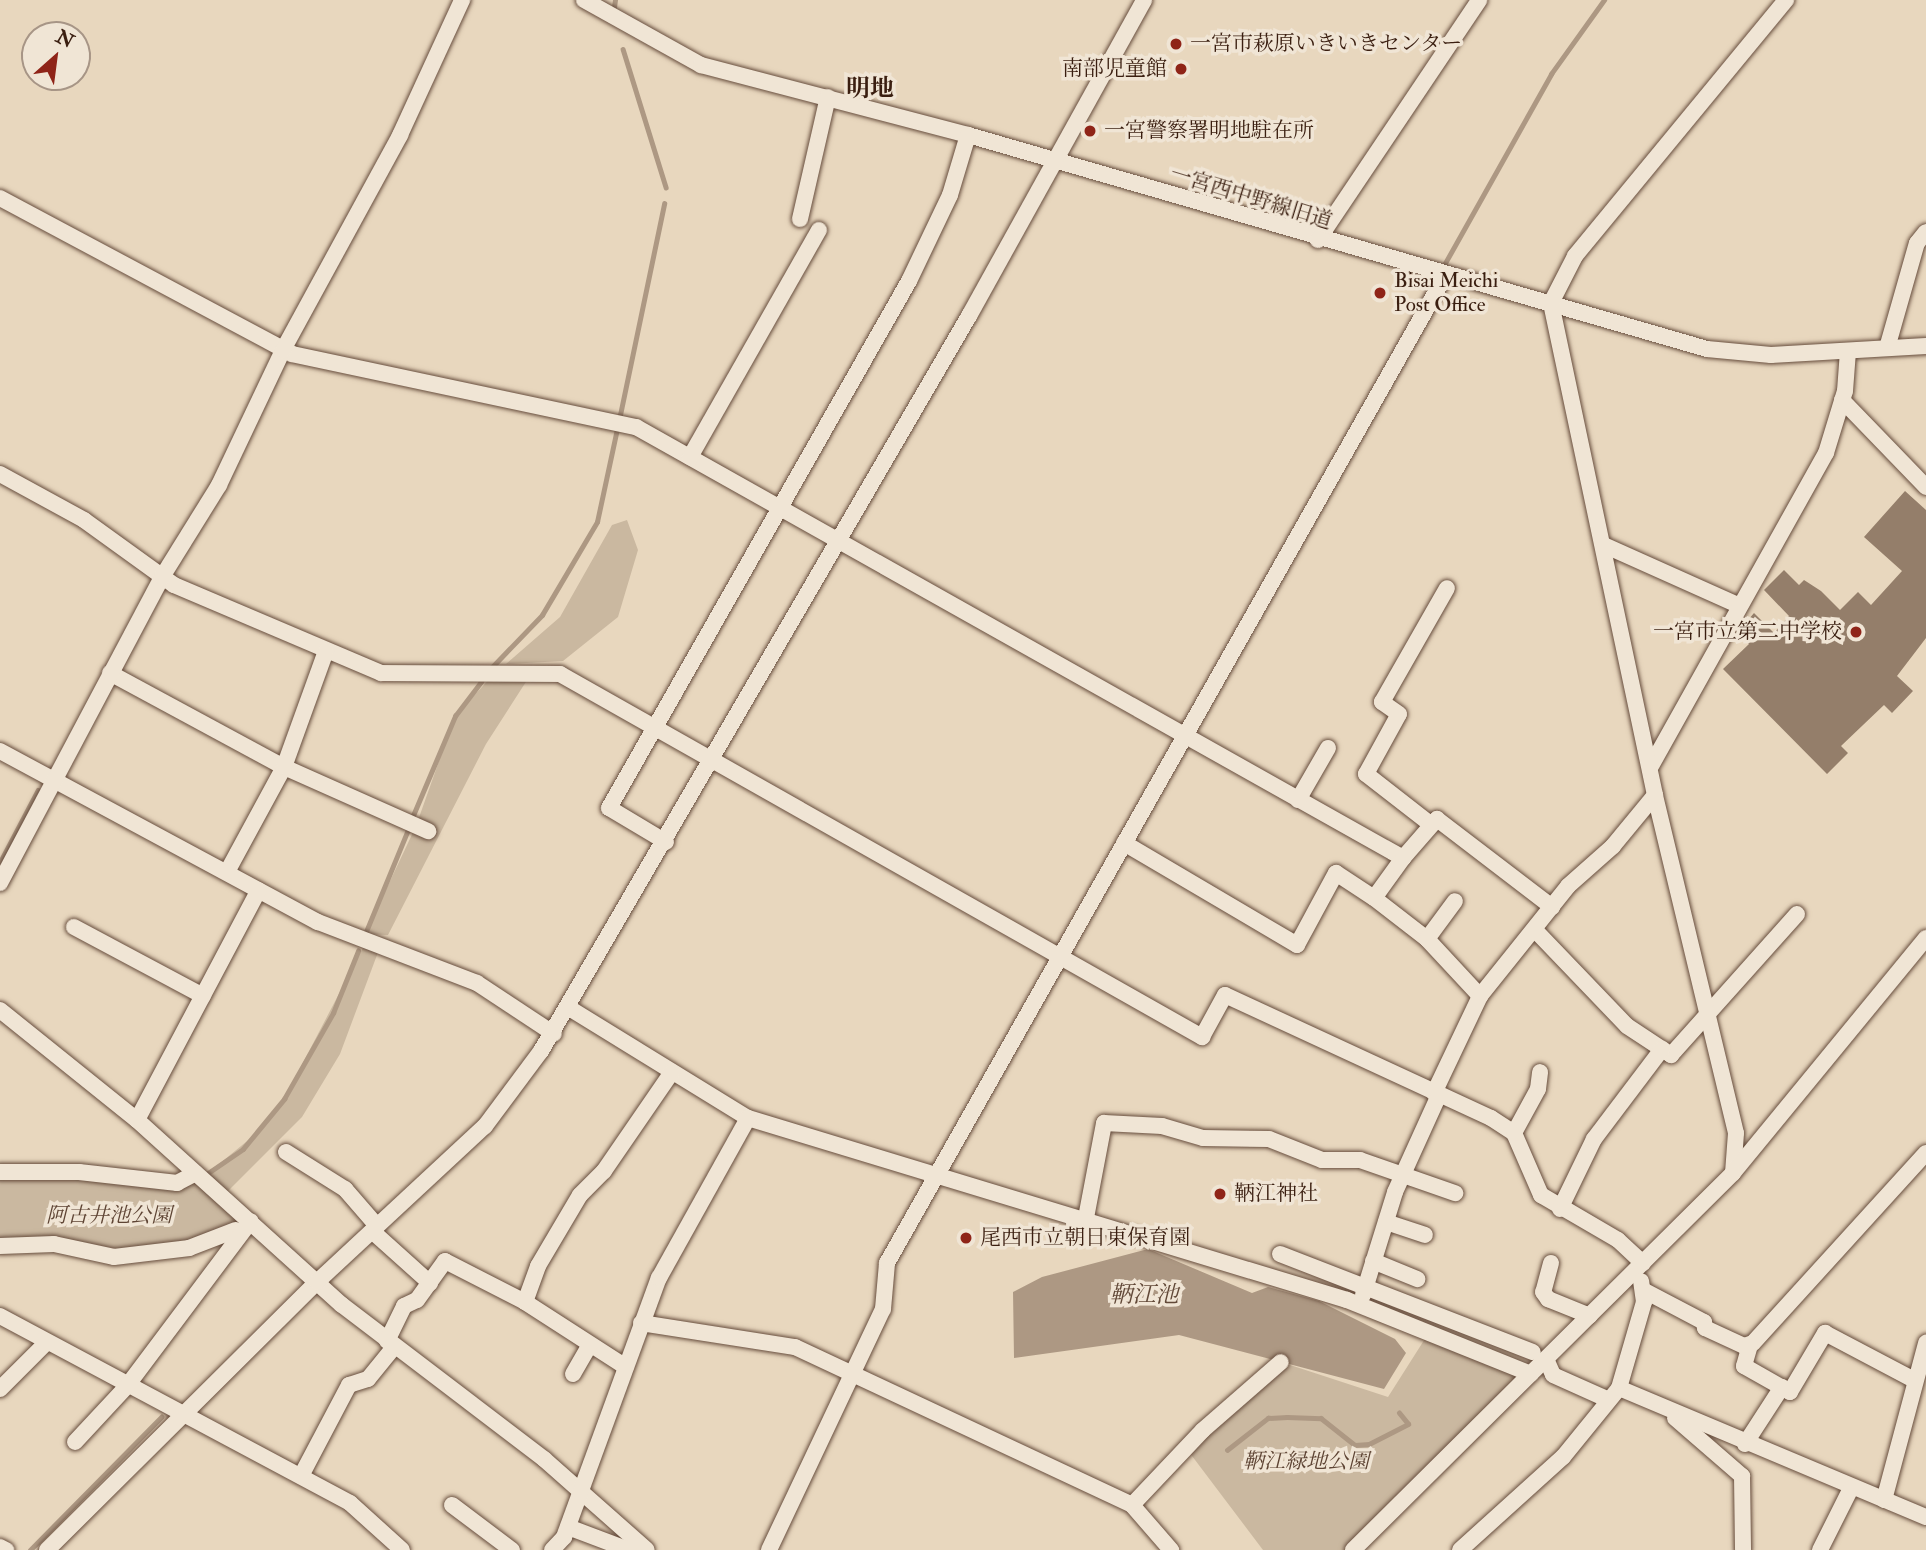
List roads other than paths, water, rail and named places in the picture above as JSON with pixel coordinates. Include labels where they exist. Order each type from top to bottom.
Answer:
[{"type":"street","points":[[0,883],[52,778],[162,577],[219,485],[283,350],[400,135],[461,0]]},
{"type":"street","name":"一宮西中野線旧道","points":[[584,0],[701,65],[1054,159],[1318,240],[1551,303],[1707,349],[1771,355],[1926,346]]},
{"type":"street","points":[[47,1550],[183,1411],[485,1126],[554,1034],[839,540],[1144,0]]},
{"type":"street","points":[[1318,240],[1479,0]]},
{"type":"street","points":[[1733,1173],[1737,1133],[1655,795],[1606,546],[1551,303],[1576,256],[1786,0]]},
{"type":"street","points":[[800,219],[828,97]]},
{"type":"street","points":[[666,842],[609,808],[909,281],[950,195],[968,135]]},
{"type":"street","points":[[0,198],[283,350],[636,428],[1403,858]]},
{"type":"street","points":[[690,457],[818,230]]},
{"type":"street","points":[[1887,348],[1917,243],[1926,232]]},
{"type":"street","points":[[769,1550],[883,1309],[887,1263],[1445,276]]},
{"type":"street","points":[[1651,766],[1738,605],[1826,453],[1842,400],[1848,351]]},
{"type":"street","points":[[1842,400],[1926,487]]},
{"type":"street","points":[[0,474],[83,520],[162,577],[381,673],[560,674],[714,759],[1058,959],[1202,1037],[1225,995],[1514,1133],[1541,1195],[1560,1209],[1618,1240],[1640,1266],[1643,1290],[1614,1394],[1563,1457],[1460,1550]]},
{"type":"street","points":[[1606,546],[1738,605]]},
{"type":"street","points":[[1429,823],[1366,774],[1399,714],[1381,702],[1447,588]]},
{"type":"street","points":[[227,872],[284,767],[326,651]]},
{"type":"street","points":[[110,673],[284,767],[428,831]]},
{"type":"street","points":[[1298,800],[1328,748]]},
{"type":"street","points":[[0,751],[318,922],[477,983],[554,1034]]},
{"type":"street","points":[[1359,1306],[1403,1173],[1480,996],[1552,907],[1614,846],[1655,795]]},
{"type":"street","points":[[1374,898],[1429,823],[1437,819],[1552,907]]},
{"type":"street","points":[[1124,843],[1297,945],[1336,873],[1427,939],[1480,996]]},
{"type":"street","points":[[137,1120],[259,890]]},
{"type":"street","points":[[1427,939],[1455,901]]},
{"type":"street","points":[[1535,930],[1621,1020],[1671,1055],[1709,1017],[1797,914]]},
{"type":"street","points":[[74,928],[203,996]]},
{"type":"street","points":[[1353,1550],[1531,1374],[1540,1355],[1590,1316],[1733,1173],[1926,938]]},
{"type":"street","points":[[569,1008],[748,1118],[1359,1306],[1531,1374]]},
{"type":"street","points":[[0,1010],[137,1120],[317,1282],[391,1344],[544,1459],[646,1550]]},
{"type":"street","points":[[1560,1209],[1594,1139],[1662,1049]]},
{"type":"street","points":[[525,1301],[538,1266],[580,1195],[604,1171],[672,1072]]},
{"type":"street","points":[[1514,1133],[1538,1089],[1540,1072]]},
{"type":"street","points":[[552,1550],[568,1527],[640,1323],[659,1278],[748,1118]]},
{"type":"street","points":[[1085,1223],[1104,1123],[1162,1126],[1203,1138],[1269,1139],[1322,1160],[1360,1160],[1403,1173],[1455,1194]]},
{"type":"street","points":[[286,1152],[345,1189],[375,1228],[430,1283]]},
{"type":"street","points":[[1914,1380],[1825,1333],[1790,1392],[1744,1366],[1750,1345],[1926,1153]]},
{"type":"street","points":[[0,1172],[79,1172],[177,1183],[196,1173]]},
{"type":"street","points":[[0,1246],[54,1244],[114,1257],[189,1248],[224,1238],[251,1221]]},
{"type":"street","points":[[75,1442],[127,1386],[251,1221]]},
{"type":"street","points":[[1385,1222],[1425,1235]]},
{"type":"street","points":[[1280,1254],[1540,1355],[1553,1375],[1671,1413],[1926,1517]]},
{"type":"street","points":[[301,1476],[349,1385],[368,1379],[391,1344],[404,1306],[417,1300],[445,1261],[525,1301],[626,1367]]},
{"type":"street","points":[[1373,1261],[1417,1279]]},
{"type":"street","points":[[1551,1264],[1543,1292],[1548,1299],[1590,1316]]},
{"type":"street","points":[[1643,1290],[1704,1322],[1705,1328],[1750,1345]]},
{"type":"street","points":[[0,1316],[127,1386],[183,1411],[301,1476],[371,1518],[402,1550]]},
{"type":"street","points":[[640,1323],[795,1347],[1132,1505],[1171,1550]]},
{"type":"street","points":[[0,1389],[47,1342]]},
{"type":"street","points":[[1884,1500],[1926,1343]]},
{"type":"street","points":[[573,1374],[590,1344]]},
{"type":"street","points":[[1132,1505],[1203,1430],[1281,1362]]},
{"type":"street","points":[[1743,1550],[1742,1476],[1750,1446],[1782,1387]]},
{"type":"street","points":[[1671,1413],[1742,1476]]},
{"type":"street","points":[[1820,1550],[1851,1488]]},
{"type":"street","points":[[452,1505],[512,1550]]},
{"type":"street","points":[[568,1527],[629,1550]]},
{"type":"street","points":[[0,1547],[6,1550]]},
{"type":"water","name":"鞆江池","points":[[1148,1249],[1252,1293],[1268,1287],[1319,1301],[1395,1339],[1406,1353],[1384,1389],[1179,1335],[1014,1358],[1013,1292],[1042,1277]]},
{"type":"waterway","points":[[614,7],[615,0]]},
{"type":"waterway","points":[[1444,265],[1551,74],[1604,0]]},
{"type":"waterway","points":[[623,49],[666,187]]},
{"type":"waterway","points":[[620,415],[664,204]]},
{"type":"waterway","points":[[492,667],[542,615],[597,522],[617,429]]},
{"type":"waterway","points":[[412,818],[455,716],[481,682]]},
{"type":"waterway","points":[[0,862],[38,790]]},
{"type":"waterway","points":[[365,934],[409,827]]},
{"type":"waterway","points":[[208,1173],[243,1149],[284,1099],[333,1013],[358,951]]},
{"type":"waterway","points":[[1227,1450],[1268,1418],[1287,1417],[1321,1418],[1355,1445],[1369,1444],[1408,1424],[1399,1413]]},
{"type":"waterway","points":[[30,1550],[161,1417]]},
{"type":"place","name":"一宮市萩原いきいきセンター","points":[[1176,44]]},
{"type":"place","name":"南部児童館","points":[[1181,69]]},
{"type":"place","name":"一宮警察署明地駐在所","points":[[1090,131]]},
{"type":"place","name":"Bisai Meichi Post Office","points":[[1380,293]]},
{"type":"place","name":"一宮市立第二中学校","points":[[1856,632]]},
{"type":"place","name":"鞆江神社","points":[[1220,1194]]},
{"type":"place","name":"尾西市立朝日東保育園","points":[[966,1238]]},
{"type":"district","name":"明地","points":[[870,89]]},
{"type":"park label","name":"阿古井池公園","points":[[109,1216]]},
{"type":"park label","name":"鞆江緑地公園","points":[[1306,1462]]}]
